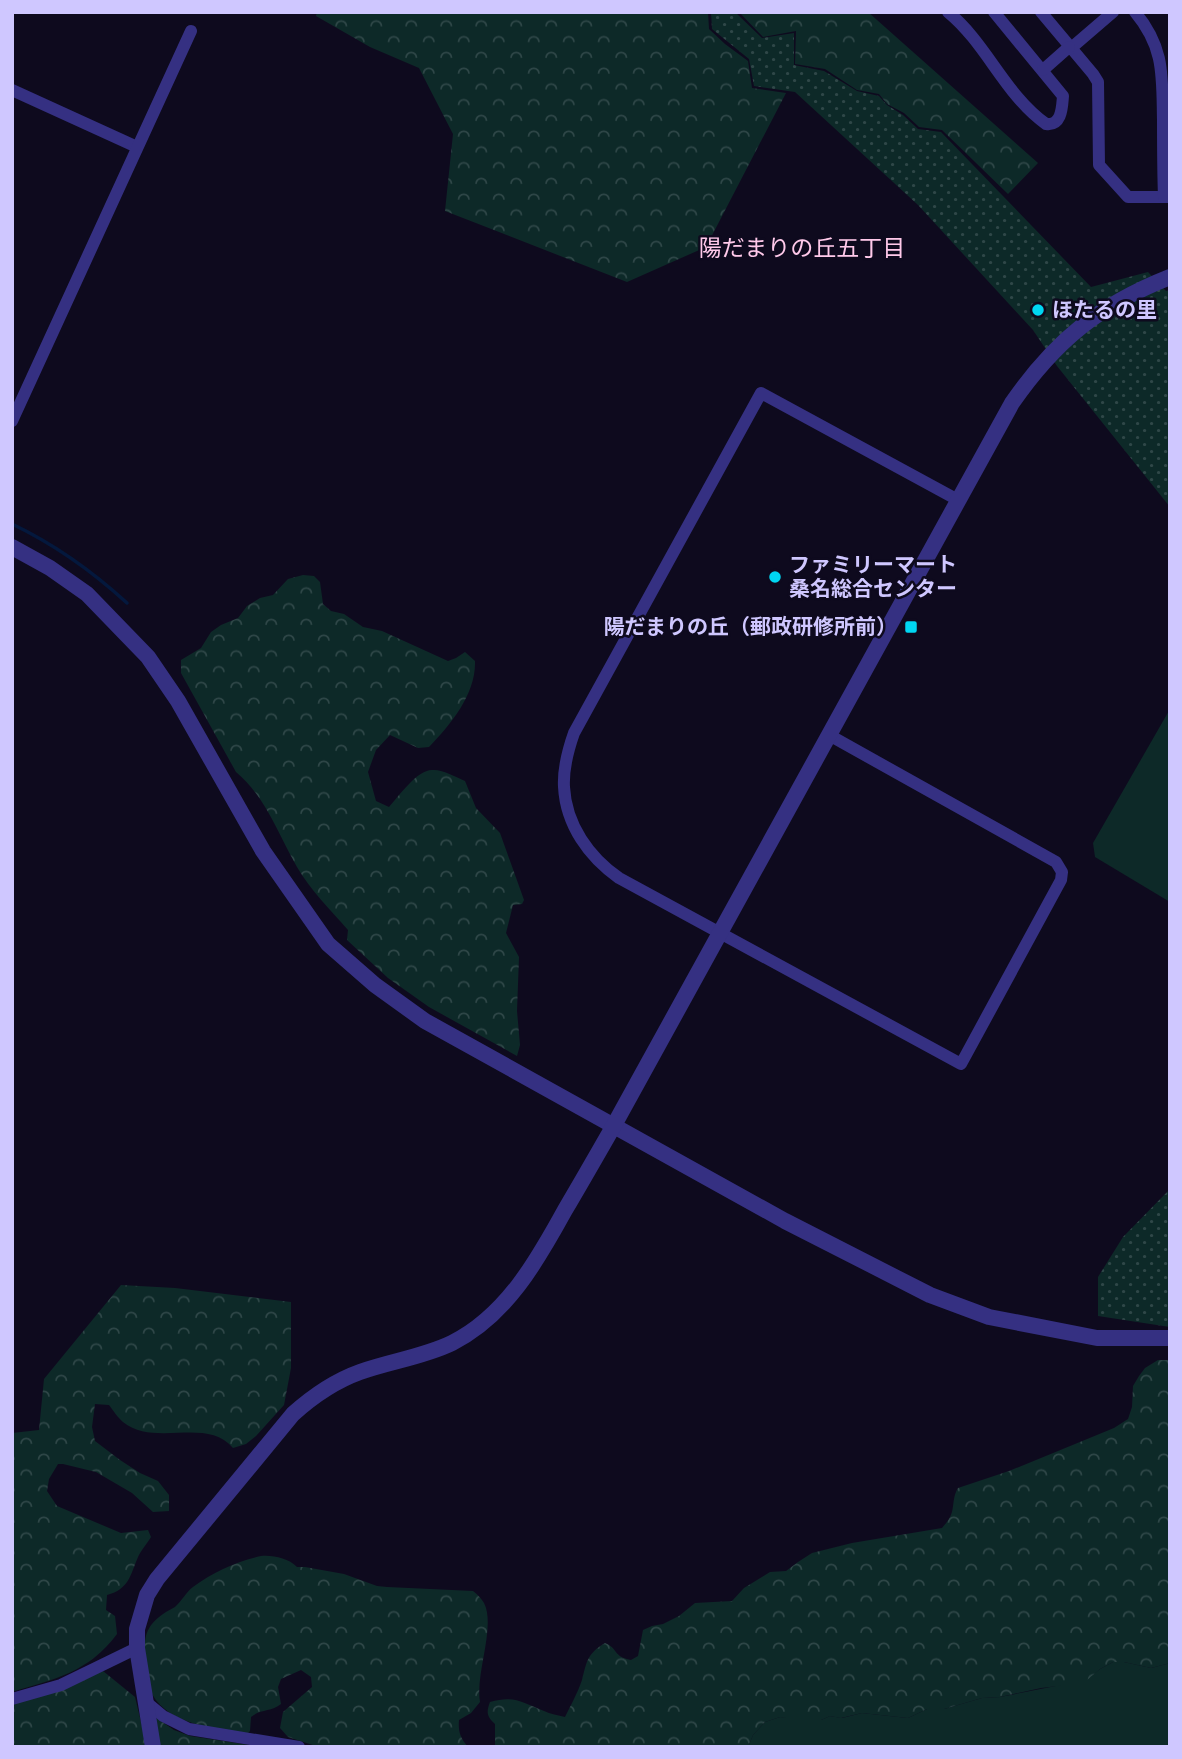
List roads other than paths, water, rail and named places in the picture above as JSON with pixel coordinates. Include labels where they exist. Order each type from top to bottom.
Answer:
[{"type":"street","points":[[948,12],[981,46],[1014,95],[1040,120],[1051,125],[1056,123],[1063,96],[994,12]]},
{"type":"street","points":[[1041,12],[1098,82],[1099,165],[1128,197],[1167,197],[1162,71],[1150,33],[1135,12]]},
{"type":"street","points":[[1043,70],[1113,12]]},
{"type":"street","points":[[12,421],[191,31]]},
{"type":"street","points":[[12,90],[136,147]]},
{"type":"street","points":[[153,1747],[136,1648],[137,1629],[146,1595],[157,1579],[293,1414],[309,1400],[338,1381],[437,1349],[467,1335],[488,1320],[513,1292],[550,1237],[613,1127],[1012,403],[1047,358],[1069,336],[1107,307],[1170,277]]},
{"type":"street","points":[[828,735],[1056,862],[1062,872],[1061,880],[961,1064],[604,868],[594,858],[573,824],[564,788],[568,752],[574,733],[761,393],[958,499]]},
{"type":"street","points":[[12,547],[50,568],[87,594],[148,657],[178,701],[262,851],[328,944],[376,985],[425,1021],[785,1222],[930,1295],[989,1317],[1097,1338],[1170,1338]]},
{"type":"street","points":[[12,1699],[61,1685],[136,1648]]},
{"type":"street","points":[[145,1701],[163,1716],[189,1729],[299,1747]]},
{"type":"waterway","points":[[12,524],[73,559],[127,603]]},
{"type":"place","name":"ほたるの里","points":[[1038,310]]},
{"type":"place","name":"ファミリーマート 桑名総合センター","points":[[775,577]]},
{"type":"place","name":"陽だまりの丘（郵政研修所前）","points":[[911,627]]},
{"type":"district","name":"陽だまりの丘五丁目","points":[[802,248]]}]
